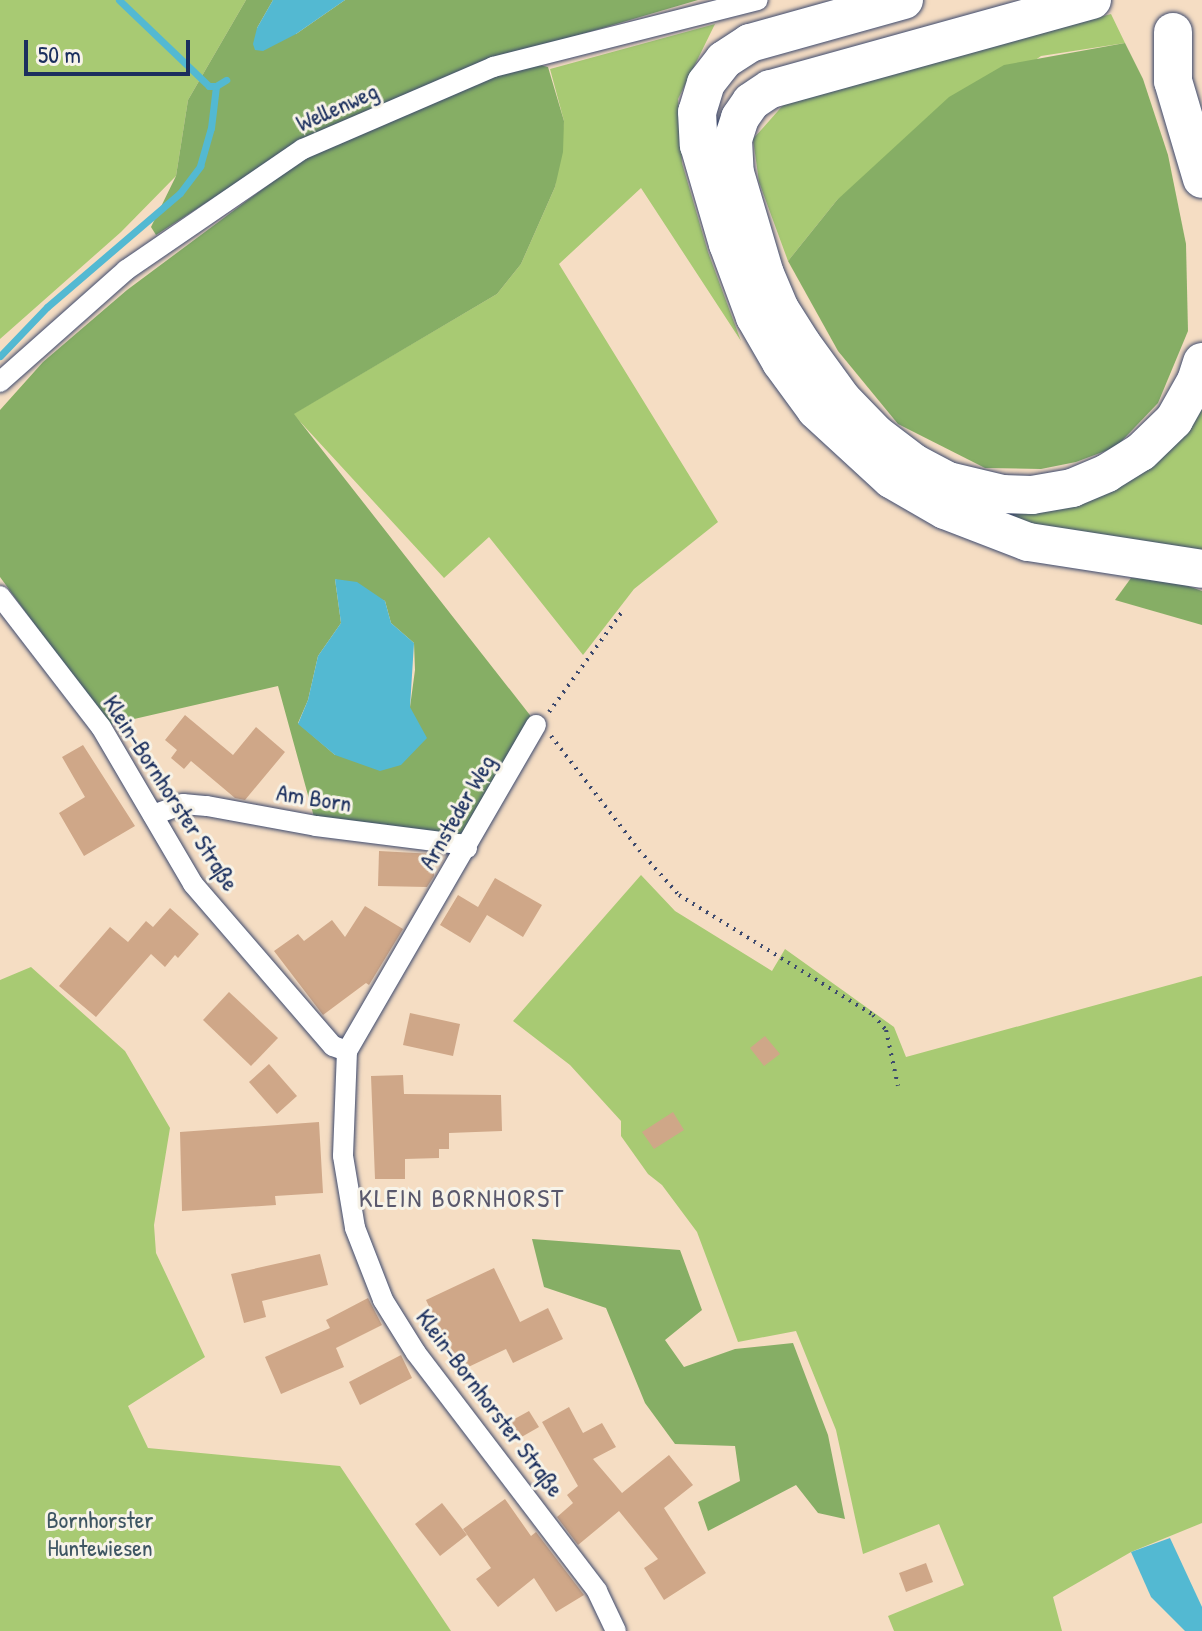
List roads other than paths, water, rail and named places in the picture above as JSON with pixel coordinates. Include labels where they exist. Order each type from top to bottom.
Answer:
[{"type":"highway","points":[[904,0],[750,43],[724,60],[706,83],[697,112],[699,145],[728,244],[761,328],[816,410],[856,451],[891,479],[945,510],[1028,542],[1202,569]]},
{"type":"highway","points":[[1092,0],[770,89],[745,110],[733,140],[733,163],[765,274],[780,309],[802,344],[842,399],[876,434],[914,463],[948,481],[1002,494],[1032,495],[1072,488],[1107,473],[1141,452],[1174,420],[1196,381],[1202,362]]},
{"type":"highway","points":[[1168,16],[1173,81],[1191,96],[1202,179]]},
{"type":"street","name":"Wellenweg","points":[[0,382],[58,327],[126,270],[303,149],[493,67],[758,0]]},
{"type":"street","name":"Klein-Bornhorster Straße","points":[[0,596],[101,727],[201,894],[333,1046],[347,1051],[343,1156],[347,1191],[355,1228],[383,1300],[416,1353],[597,1591],[616,1631]]},
{"type":"street","name":"Arnsteder Weg","points":[[347,1051],[536,725]]},
{"type":"street","name":"Am Born","points":[[153,815],[183,804],[207,806],[316,826],[459,844],[467,848]]},
{"type":"water","points":[[273,0],[345,0],[296,34],[263,51],[255,50],[253,44],[257,28]]},
{"type":"water","points":[[335,579],[357,582],[385,601],[391,623],[414,643],[410,707],[427,738],[401,765],[380,771],[335,755],[298,724],[308,700],[318,656],[341,623]]},
{"type":"water","points":[[1170,1538],[1202,1607],[1202,1631],[1185,1631],[1151,1597],[1131,1552]]},
{"type":"waterway","points":[[119,0],[209,86],[216,86]]},
{"type":"waterway","points":[[0,356],[47,307],[180,193],[200,166],[211,128],[216,86],[226,80]]},
{"type":"district","name":"KLEIN BORNHORST","points":[[462,1198]]},
{"type":"park label","name":"Bornhorster Huntewiesen","points":[[100,1534]]}]
